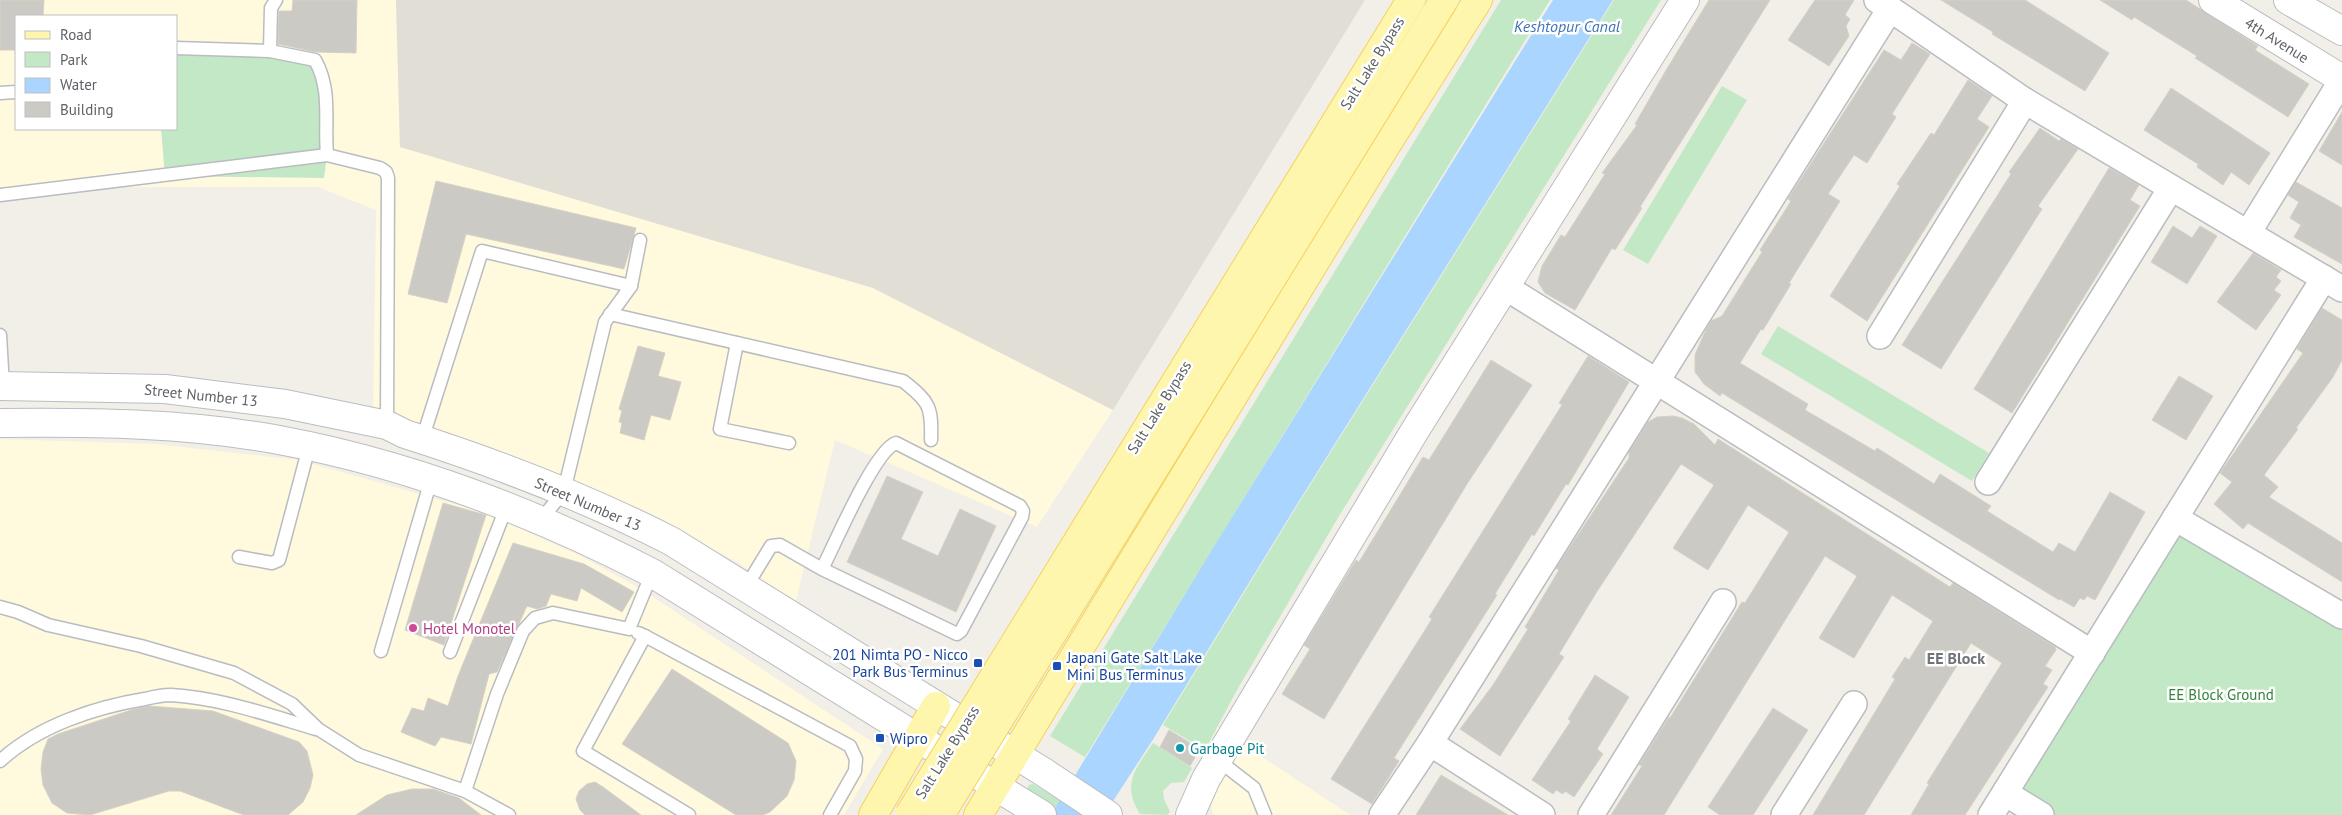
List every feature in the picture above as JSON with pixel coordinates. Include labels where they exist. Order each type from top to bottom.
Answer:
[{"type":"main road","name":"Salt Lake Bypass","points":[[909,815],[1411,0]]},
{"type":"main road","points":[[940,815],[1444,0]]},
{"type":"main road","points":[[978,815],[1375,164],[1478,0]]},
{"type":"main road","points":[[1190,815],[1206,779],[1414,432],[1685,0]]},
{"type":"main road","points":[[2288,0],[2342,31]]},
{"type":"main road","name":"4th Avenue","points":[[2217,1],[2342,80]]},
{"type":"main road","name":"Street Number 13","points":[[2,386],[165,388],[285,404],[387,425],[405,434],[564,491],[610,510],[671,541],[1016,755],[1108,815]]},
{"type":"main road","points":[[129,424],[132,388]]},
{"type":"main road","points":[[0,422],[162,425],[269,438],[431,480],[506,508],[594,543],[652,573],[994,787],[1034,810]]},
{"type":"main road","points":[[873,815],[936,706]]},
{"type":"street","points":[[1382,815],[1430,744],[1656,382],[1883,5],[2025,101],[2333,284],[2175,518],[1991,815]]},
{"type":"street","points":[[2248,233],[2342,80]]},
{"type":"street","points":[[1880,336],[2025,101]]},
{"type":"street","points":[[1988,482],[2171,188]]},
{"type":"street","points":[[1505,287],[2092,653]]},
{"type":"street","points":[[2175,518],[2342,616]]},
{"type":"street","points":[[1591,815],[1723,602]]},
{"type":"street","points":[[1784,815],[1854,704]]},
{"type":"street","points":[[1430,744],[1542,815]]},
{"type":"street","points":[[2005,794],[2041,815]]},
{"type":"lane","points":[[270,51],[271,8],[276,0]]},
{"type":"lane","points":[[178,48],[270,51],[315,60],[323,75],[326,103],[325,136],[327,155]]},
{"type":"lane","points":[[0,93],[15,92]]},
{"type":"lane","points":[[0,194],[327,155],[380,168],[386,172],[388,178],[387,425]]},
{"type":"lane","points":[[540,521],[564,491],[605,322],[631,286],[640,240]]},
{"type":"lane","points":[[422,440],[482,251],[631,286]]},
{"type":"lane","points":[[610,314],[903,381],[919,394],[932,413],[931,440]]},
{"type":"lane","points":[[0,335],[2,386]]},
{"type":"lane","points":[[737,343],[720,429],[789,443]]},
{"type":"lane","points":[[746,587],[770,546],[774,544],[822,568],[956,634],[961,631],[1022,517],[1023,511],[1020,506],[896,443],[889,446],[876,462],[822,568]]},
{"type":"lane","points":[[239,556],[272,563],[279,560],[309,447]]},
{"type":"lane","points":[[381,651],[431,480]]},
{"type":"lane","points":[[450,652],[506,508]]},
{"type":"lane","points":[[629,629],[652,573]]},
{"type":"lane","points":[[0,607],[18,612],[48,625],[141,646],[234,673],[292,704],[318,729],[359,755],[465,790],[509,815]]},
{"type":"lane","points":[[465,790],[497,694],[523,631],[536,618],[553,613],[629,629],[645,636],[850,746],[856,759],[855,771],[830,815]]},
{"type":"lane","points":[[645,636],[583,751],[689,815]]},
{"type":"lane","points":[[0,761],[39,733],[81,716],[125,702],[170,695],[232,704],[318,729]]},
{"type":"lane","points":[[1218,760],[1254,788],[1265,815]]},
{"type":"shaded area","points":[[0,0],[396,0],[400,147],[873,288],[1113,410],[1037,527],[835,440],[795,605],[739,563],[633,508],[533,464],[373,411],[376,210],[318,187],[0,187]]},
{"type":"shaded area","points":[[396,0],[1365,0],[1113,410],[873,288],[400,147]]},
{"type":"shaded area","points":[[0,439],[156,444],[299,460],[483,512],[579,555],[641,589],[883,749],[844,815],[0,815]]},
{"type":"shaded area","points":[[1217,727],[1350,815],[1213,815],[1209,797]]},
{"type":"green space","points":[[1501,0],[1550,0],[1085,757],[1050,736]]},
{"type":"green space","points":[[1614,0],[1661,0],[1339,516],[1237,690],[1205,750],[1163,725],[1302,498]]},
{"type":"green space","points":[[178,48],[315,60],[323,75],[327,155],[324,178],[165,176],[161,130],[178,130]]},
{"type":"green space","points":[[1722,86],[1747,100],[1648,264],[1623,250]]},
{"type":"green space","points":[[1778,326],[1989,453],[1972,481],[1761,354]]},
{"type":"green space","name":"EE Block Ground","points":[[2180,529],[2342,625],[2342,815],[2053,815],[2015,793]]},
{"type":"green space","points":[[1153,743],[1192,768],[1184,782],[1171,783],[1163,791],[1164,799],[1170,812],[1167,815],[1140,814],[1132,794],[1131,785],[1136,769]]},
{"type":"green space","points":[[1033,784],[1084,815],[1066,815],[1030,793],[1027,789],[1029,785]]},
{"type":"water","name":"Keshtopur Canal","points":[[1553,0],[1613,0],[1296,506],[1152,741],[1104,815],[1051,815],[1213,548]]},
{"type":"building","points":[[0,0],[44,0],[43,15],[15,15],[15,50],[0,50]]},
{"type":"building","points":[[293,0],[357,0],[356,53],[316,52],[278,44],[279,11],[292,11]]},
{"type":"building","points":[[1709,0],[1770,0],[1640,207],[1642,208],[1615,250],[1612,248],[1575,310],[1545,293],[1538,282],[1542,266],[1561,235],[1565,237],[1605,174],[1602,173],[1637,125],[1635,124]]},
{"type":"building","points":[[1815,0],[1854,0],[1845,15],[1850,19],[1846,26],[1849,36],[1829,66],[1788,40]]},
{"type":"building","points":[[1941,0],[2025,0],[2109,53],[2085,91]]},
{"type":"building","points":[[2100,0],[2186,0],[2258,46],[2255,50],[2309,84],[2288,117],[2195,58],[2197,56],[2134,17],[2132,20]]},
{"type":"building","points":[[1912,43],[1930,54],[1892,114],[1896,117],[1867,163],[1854,155],[1828,194],[1840,201],[1789,283],[1791,284],[1763,330],[1761,329],[1740,363],[1808,404],[1805,410],[1875,451],[1877,448],[1934,484],[1940,474],[1991,506],[1987,511],[2053,552],[2059,543],[2075,552],[2110,492],[2145,512],[2095,600],[2087,596],[2084,600],[2080,598],[2074,607],[2059,600],[1722,393],[1720,396],[1704,384],[1695,372],[1695,355],[1711,321],[1722,316],[1791,201],[1788,199],[1884,50],[1901,60]]},
{"type":"building","points":[[1968,80],[1992,96],[1977,119],[1989,127],[1867,321],[1830,296],[1900,186],[1897,184],[1931,133],[1934,135]]},
{"type":"building","points":[[2171,88],[2270,153],[2249,185],[2231,172],[2223,185],[2197,167],[2198,164],[2144,130]]},
{"type":"building","points":[[2342,112],[2342,165],[2319,151]]},
{"type":"building","points":[[2040,128],[2059,141],[2061,139],[2078,149],[2038,206],[2042,209],[1941,369],[1902,345],[2011,174],[2009,172]]},
{"type":"building","points":[[2109,168],[2139,185],[2130,200],[2140,206],[2012,413],[1974,389]]},
{"type":"building","points":[[436,181],[636,228],[624,269],[466,234],[447,303],[408,294]]},
{"type":"building","points":[[2296,182],[2342,208],[2342,264],[2294,237],[2301,225],[2290,218],[2299,202],[2288,195]]},
{"type":"building","points":[[2173,226],[2192,238],[2200,226],[2217,236],[2187,284],[2151,262]]},
{"type":"building","points":[[2253,253],[2281,270],[2276,277],[2281,281],[2274,290],[2281,295],[2256,330],[2217,302]]},
{"type":"building","points":[[2322,308],[2342,320],[2342,360],[2333,377],[2296,428],[2298,429],[2264,475],[2278,487],[2269,497],[2342,543],[2342,582],[2248,523],[2243,529],[2214,504],[2232,482],[2220,473],[2303,353],[2297,349]]},
{"type":"building","points":[[638,346],[665,353],[658,376],[681,382],[670,420],[651,415],[644,440],[620,433],[622,423],[619,422],[622,411],[619,409]]},
{"type":"building","points":[[1588,356],[1629,382],[1568,485],[1566,484],[1534,536],[1532,534],[1495,594],[1497,595],[1394,758],[1399,761],[1372,804],[1331,779],[1432,619],[1429,617],[1562,405],[1559,403]]},
{"type":"building","points":[[1491,360],[1532,385],[1467,484],[1324,719],[1282,694],[1310,649],[1304,645],[1356,560],[1359,562],[1423,457],[1429,460]]},
{"type":"building","points":[[2179,376],[2213,396],[2186,440],[2152,420]]},
{"type":"building","points":[[1673,416],[1694,424],[1715,445],[1718,439],[1950,587],[1953,583],[2055,647],[2056,650],[2045,666],[2052,670],[2043,684],[2048,687],[1965,815],[1911,815],[1929,784],[1927,783],[2002,663],[1971,643],[1864,815],[1813,815],[1895,679],[1892,677],[1905,657],[1909,660],[1933,621],[1892,595],[1854,658],[1819,638],[1857,576],[1825,556],[1664,815],[1611,815],[1642,766],[1639,765],[1669,717],[1742,602],[1745,603],[1789,532],[1748,505],[1708,570],[1673,548],[1714,485],[1681,464],[1596,593],[1559,654],[1564,657],[1500,756],[1460,729],[1493,685],[1528,629],[1525,627],[1559,570],[1556,568],[1629,458],[1629,452],[1648,422],[1657,417]]},
{"type":"building","points":[[887,476],[923,492],[901,539],[938,556],[960,509],[996,526],[956,612],[847,562]]},
{"type":"building","points":[[443,503],[486,515],[444,645],[405,630]]},
{"type":"building","points":[[513,543],[584,564],[634,592],[622,612],[581,588],[577,601],[551,594],[546,606],[537,609],[527,606],[497,672],[489,674],[471,744],[441,737],[435,746],[401,732],[412,708],[424,711],[428,698],[448,706],[458,676]]},
{"type":"building","points":[[672,669],[788,743],[796,761],[794,780],[787,796],[770,812],[763,815],[736,815],[622,744]]},
{"type":"building","points":[[1595,675],[1629,697],[1597,749],[1603,754],[1574,797],[1565,791],[1563,794],[1556,790],[1553,794],[1532,780],[1571,721],[1568,719]]},
{"type":"building","points":[[149,706],[213,711],[299,742],[307,751],[313,775],[310,788],[303,802],[288,815],[244,815],[180,791],[169,791],[90,815],[67,813],[52,803],[43,785],[41,769],[43,752],[48,739],[131,710]]},
{"type":"building","points":[[1773,708],[1808,730],[1753,815],[1720,815],[1708,807]]},
{"type":"building","name":"Garbage Pit","points":[[1169,730],[1200,749],[1190,766],[1160,747]]},
{"type":"building","points":[[1441,775],[1508,815],[1416,815]]},
{"type":"building","points":[[595,782],[641,815],[585,815],[580,810],[576,799],[579,791],[587,784]]},
{"type":"building","points":[[412,789],[433,789],[459,798],[481,815],[356,815],[387,795]]},
{"type":"place","name":"Hotel Monotel","points":[[413,628]]},
{"type":"place","name":"201 Nimta PO - Nicco Park Bus Terminus","points":[[978,663]]},
{"type":"place","name":"Japani Gate Salt Lake Mini Bus Terminus","points":[[1057,666]]},
{"type":"place","name":"Wipro","points":[[880,738]]},
{"type":"place","name":"Garbage Pit","points":[[1180,748]]},
{"type":"district","name":"EE Block","points":[[1956,658]]}]
